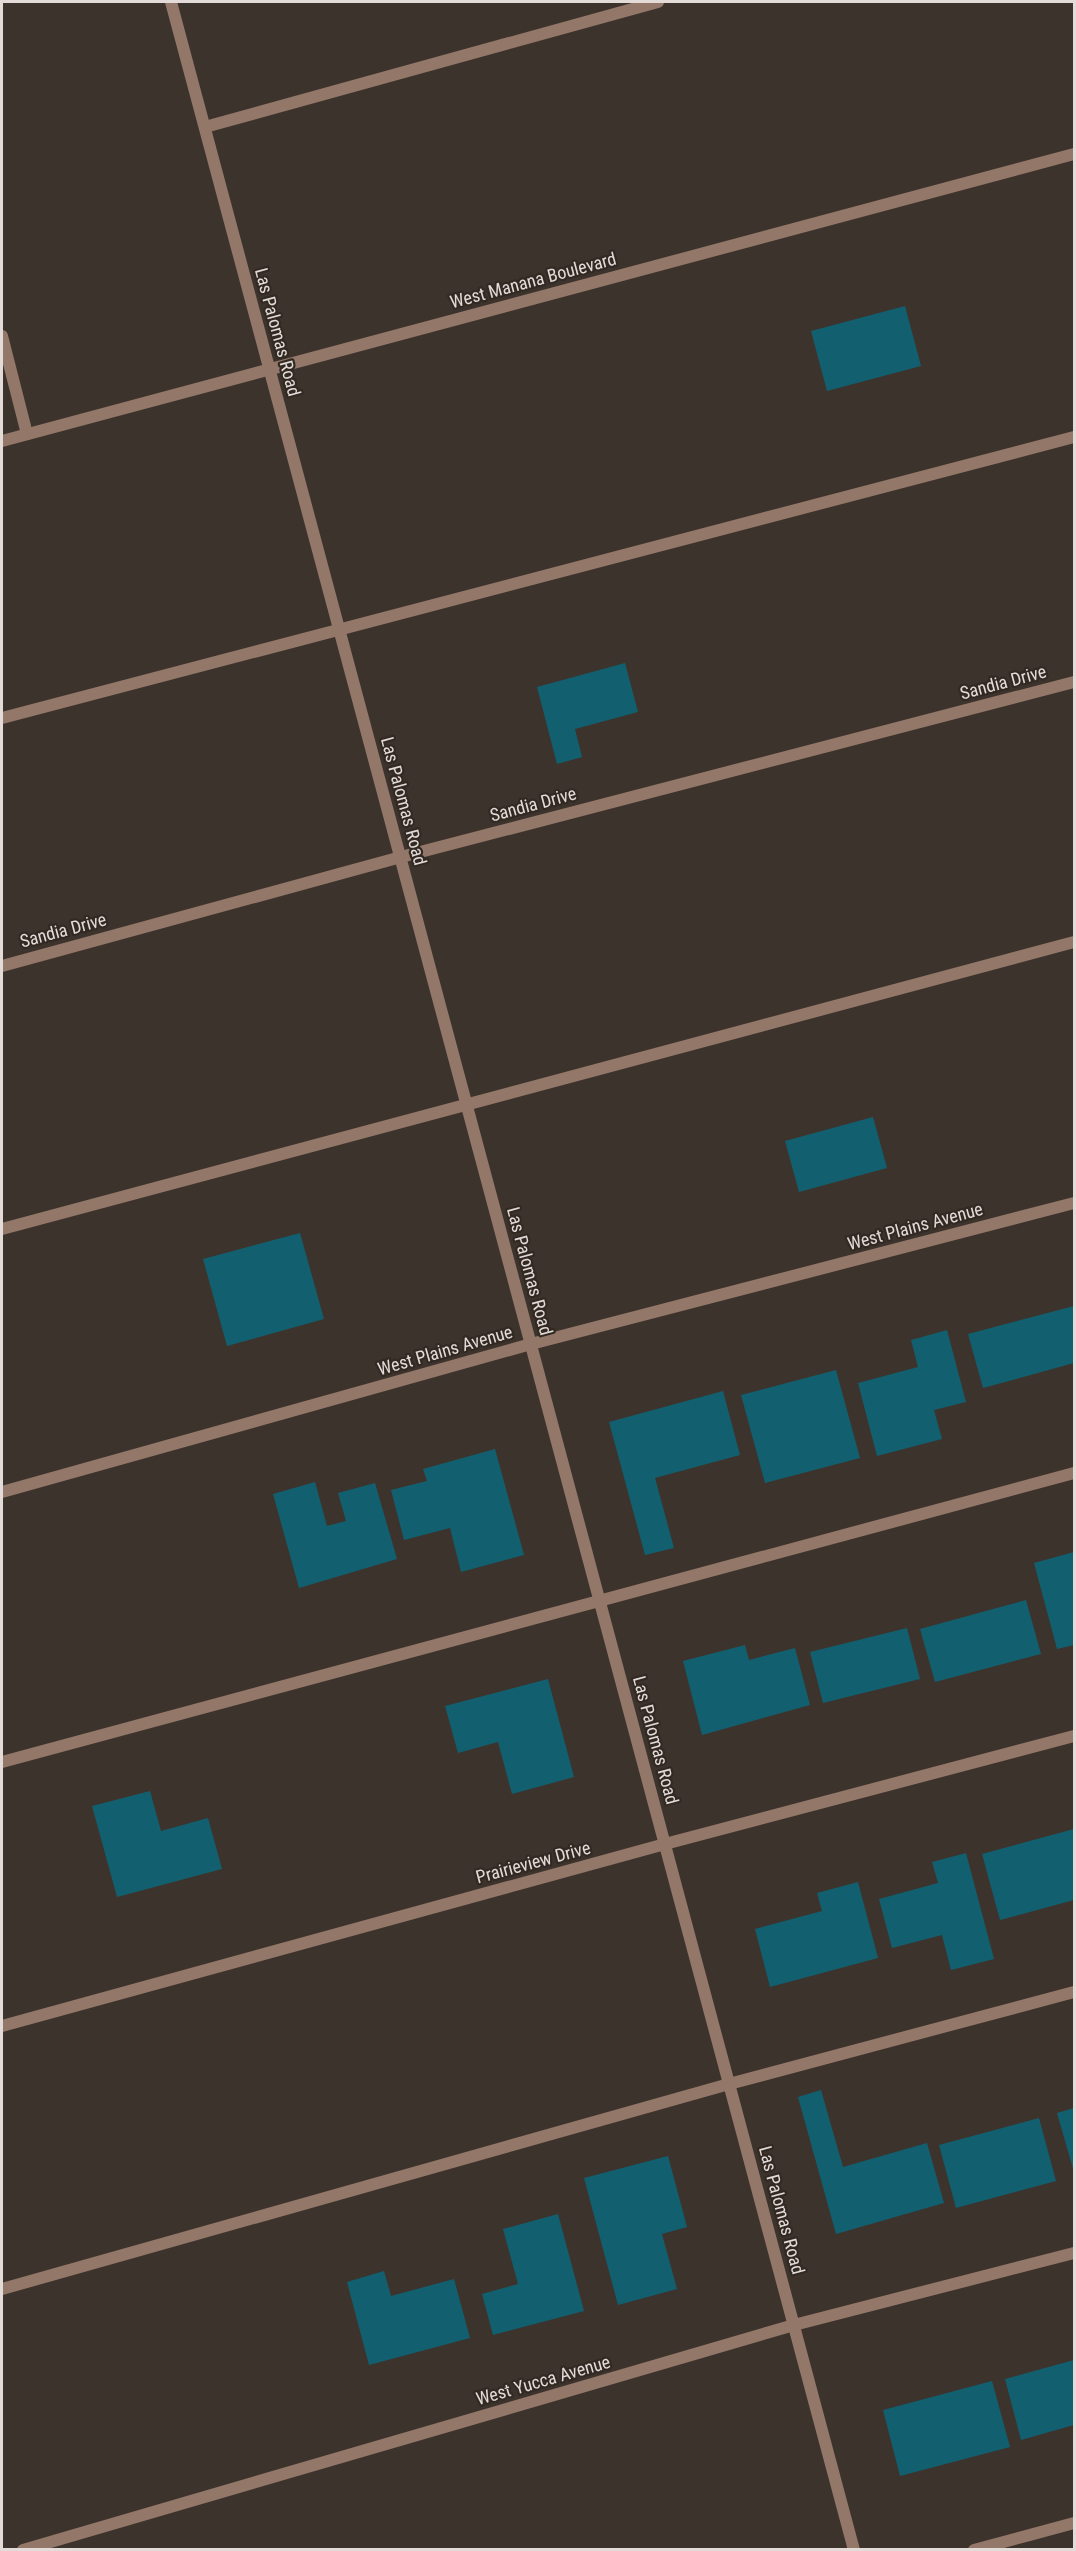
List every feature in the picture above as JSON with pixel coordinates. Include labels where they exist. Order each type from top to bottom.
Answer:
[{"type":"street","name":"Las Palomas Road","points":[[171,2],[854,2550]]},
{"type":"street","points":[[205,127],[658,2]]},
{"type":"street","name":"West Manana Boulevard","points":[[2,441],[1074,154]]},
{"type":"street","points":[[2,336],[27,434]]},
{"type":"street","points":[[2,718],[1074,437]]},
{"type":"street","name":"Sandia Drive","points":[[2,966],[400,857],[1074,682]]},
{"type":"street","points":[[2,1229],[1074,942]]},
{"type":"street","name":"West Plains Avenue","points":[[2,1492],[531,1344],[1074,1203]]},
{"type":"street","points":[[2,1762],[1074,1473]]},
{"type":"street","name":"Prairieview Drive","points":[[2,2026],[665,1844],[1074,1736]]},
{"type":"street","points":[[2,2289],[729,2085],[1074,1992]]},
{"type":"street","name":"West Yucca Avenue","points":[[23,2550],[794,2325],[1074,2253]]},
{"type":"street","points":[[974,2550],[1074,2523]]},
{"type":"building","points":[[905,306],[921,366],[827,391],[811,331]]},
{"type":"building","points":[[625,663],[638,712],[575,729],[582,757],[557,764],[537,687]]},
{"type":"building","points":[[873,1117],[887,1168],[799,1192],[785,1141]]},
{"type":"building","points":[[300,1233],[324,1319],[227,1346],[203,1259]]},
{"type":"building","points":[[1074,1306],[1074,1363],[983,1388],[968,1334]]},
{"type":"building","points":[[947,1330],[966,1402],[934,1410],[942,1439],[877,1456],[858,1383],[918,1367],[911,1340]]},
{"type":"building","points":[[836,1370],[860,1458],[765,1483],[741,1395]]},
{"type":"building","points":[[723,1391],[740,1455],[655,1478],[674,1548],[645,1555],[609,1422]]},
{"type":"building","points":[[495,1449],[524,1555],[461,1572],[450,1528],[404,1540],[391,1490],[427,1481],[423,1469]]},
{"type":"building","points":[[315,1482],[327,1526],[346,1521],[338,1493],[375,1483],[397,1559],[299,1588],[273,1494]]},
{"type":"building","points":[[1074,1552],[1074,1645],[1057,1649],[1034,1563]]},
{"type":"building","points":[[1026,1600],[1041,1654],[935,1682],[920,1629]]},
{"type":"building","points":[[907,1628],[920,1679],[823,1703],[810,1652]]},
{"type":"building","points":[[745,1645],[749,1660],[795,1648],[810,1705],[702,1735],[683,1661]]},
{"type":"building","points":[[548,1679],[574,1777],[512,1794],[498,1742],[458,1753],[445,1706]]},
{"type":"building","points":[[150,1791],[161,1831],[208,1818],[222,1869],[117,1897],[92,1806]]},
{"type":"building","points":[[1074,1829],[1074,1900],[1000,1920],[982,1854]]},
{"type":"building","points":[[966,1853],[994,1959],[951,1970],[942,1935],[892,1948],[879,1899],[938,1883],[932,1862]]},
{"type":"building","points":[[858,1882],[878,1958],[770,1987],[755,1929],[822,1911],[817,1893]]},
{"type":"building","points":[[821,2090],[843,2167],[927,2143],[944,2203],[836,2234],[798,2097]]},
{"type":"building","points":[[1074,2108],[1074,2172],[1057,2113]]},
{"type":"building","points":[[1039,2118],[1056,2181],[956,2208],[939,2145]]},
{"type":"building","points":[[668,2156],[687,2227],[662,2234],[677,2289],[618,2305],[584,2178]]},
{"type":"building","points":[[558,2214],[584,2311],[493,2335],[482,2294],[518,2284],[503,2229]]},
{"type":"building","points":[[384,2271],[391,2296],[454,2279],[470,2338],[369,2365],[347,2282]]},
{"type":"building","points":[[1074,2360],[1074,2425],[1021,2440],[1005,2379]]},
{"type":"building","points":[[992,2381],[1010,2447],[900,2476],[883,2410]]}]
